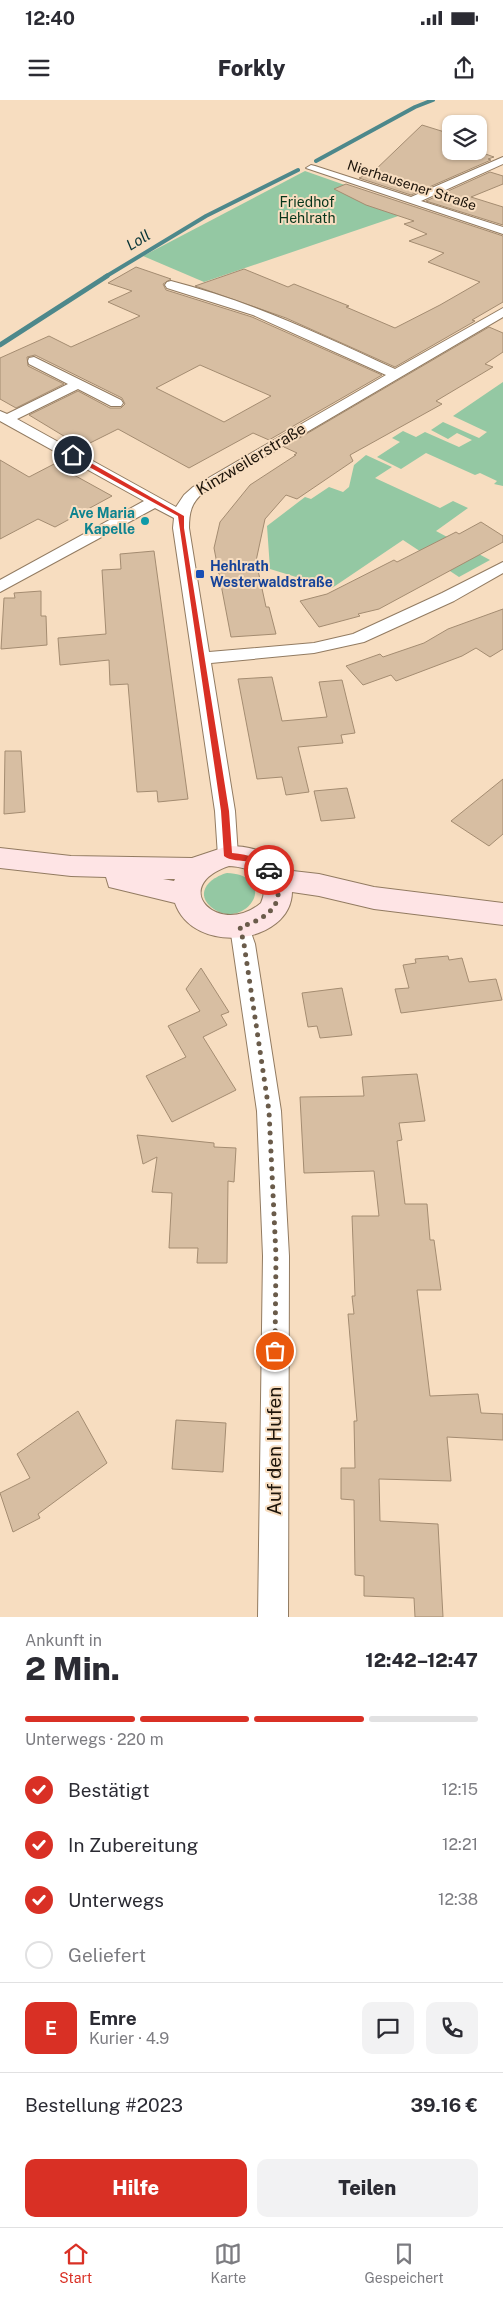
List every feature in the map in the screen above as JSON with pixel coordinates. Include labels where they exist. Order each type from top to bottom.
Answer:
[{"type":"street","points":[[412,201],[503,160]]},
{"type":"street","name":"Nierhausener Straße","points":[[312,168],[503,231]]},
{"type":"street","points":[[171,285],[204,293],[313,336],[395,374]]},
{"type":"street","name":"Kinzweilerstraße","points":[[181,516],[188,497],[198,490],[503,312]]},
{"type":"street","points":[[34,361],[116,403]]},
{"type":"street","points":[[3,417],[78,384]]},
{"type":"street","points":[[3,417],[181,516],[225,811],[228,856]]},
{"type":"street","points":[[0,587],[156,501]]},
{"type":"street","points":[[201,658],[314,648],[358,638],[500,572]]},
{"type":"street","points":[[228,856],[243,857],[257,861],[269,870],[276,892],[268,915],[255,923],[240,927],[213,925],[202,920],[188,904],[186,885],[196,869],[216,858],[228,856]]},
{"type":"street","points":[[0,858],[72,866],[196,869]]},
{"type":"street","points":[[72,866],[186,895]]},
{"type":"street","points":[[276,892],[320,898],[374,898],[503,914]]},
{"type":"street","name":"Auf den Hufen","points":[[240,927],[270,1120],[276,1256],[273,1617]]},
{"type":"green space","name":"Friedhof Hehlrath","points":[[305,171],[416,210],[204,282],[143,256]]},
{"type":"green space","points":[[503,382],[503,486],[494,484],[497,481],[480,473],[475,475],[426,453],[401,469],[377,457],[400,442],[392,438],[403,431],[416,437],[425,432],[459,447],[472,440],[457,433],[448,439],[431,430],[443,422],[479,438],[487,432],[453,416]]},
{"type":"green space","points":[[366,455],[392,467],[375,478],[440,508],[453,501],[468,508],[436,531],[490,560],[459,577],[403,540],[332,588],[270,569],[267,526],[305,497],[311,499],[329,487],[343,492],[349,487],[354,465]]},
{"type":"green space","points":[[227,873],[244,876],[253,883],[255,892],[252,901],[245,909],[235,914],[223,913],[211,907],[204,896],[204,891],[210,882]]},
{"type":"building","points":[[422,125],[442,131],[442,160],[487,160],[487,155],[494,157],[411,195],[359,178],[373,172]]},
{"type":"building","points":[[490,172],[503,176],[503,184],[471,197],[503,207],[503,225],[426,201]]},
{"type":"building","points":[[346,184],[503,236],[503,302],[472,320],[475,321],[395,367],[286,318],[195,286],[244,269],[288,287],[294,284],[349,306],[346,307],[395,328],[480,282],[428,262],[444,253],[409,241],[427,234],[404,224],[414,221],[366,205],[334,189]]},
{"type":"building","points":[[136,267],[171,279],[163,284],[166,290],[252,317],[382,375],[269,440],[253,433],[189,468],[118,429],[82,447],[29,415],[78,391],[110,408],[121,408],[125,404],[122,398],[35,355],[27,357],[28,366],[64,384],[16,408],[0,399],[0,358],[49,336],[71,347],[140,316],[108,302],[132,291],[108,283]],"holes":[[[200,365],[271,396],[224,422],[156,388]]]},
{"type":"building","points":[[489,327],[503,333],[503,352],[485,364],[493,367],[436,401],[442,404],[350,455],[353,461],[297,499],[286,495],[265,519],[256,561],[266,607],[269,607],[276,634],[231,637],[214,548],[220,522],[250,485],[296,455],[294,455],[297,453],[284,447]]},
{"type":"building","points":[[0,460],[29,477],[54,464],[112,496],[55,527],[38,519],[0,539]]},
{"type":"building","points":[[481,522],[503,536],[503,542],[379,609],[319,627],[300,601],[327,594],[394,560],[397,562],[456,532],[459,534]]},
{"type":"building","points":[[154,551],[188,799],[158,802],[157,791],[137,792],[128,684],[110,685],[109,660],[60,665],[58,638],[106,634],[102,570],[121,569],[120,554]]},
{"type":"building","points":[[41,591],[41,616],[46,616],[47,645],[1,649],[4,598],[15,598],[14,593]]},
{"type":"building","points":[[503,609],[503,649],[490,657],[476,648],[462,656],[396,681],[391,675],[363,685],[346,666],[380,654],[383,657],[424,643],[448,629]]},
{"type":"building","points":[[272,677],[282,721],[327,717],[319,682],[342,680],[355,733],[341,735],[343,743],[298,747],[309,792],[286,795],[282,777],[257,779],[238,679]]},
{"type":"building","points":[[5,751],[21,751],[25,812],[4,814]]},
{"type":"building","points":[[503,779],[503,834],[489,846],[451,821]]},
{"type":"building","points":[[347,788],[355,818],[321,821],[314,791]]},
{"type":"building","points":[[448,956],[449,960],[462,958],[469,982],[496,979],[502,1000],[401,1013],[395,989],[409,988],[403,965],[416,963],[415,959]]},
{"type":"building","points":[[201,968],[229,1012],[221,1015],[227,1025],[203,1037],[236,1090],[172,1122],[146,1076],[186,1057],[168,1026],[200,1011],[186,989]]},
{"type":"building","points":[[342,988],[352,1035],[320,1038],[317,1026],[308,1027],[302,993]]},
{"type":"building","points":[[417,1074],[425,1121],[399,1123],[402,1140],[397,1141],[405,1204],[427,1204],[430,1240],[434,1240],[441,1290],[417,1290],[430,1396],[478,1394],[481,1413],[503,1414],[503,1440],[447,1437],[451,1481],[379,1479],[380,1521],[438,1524],[443,1617],[415,1617],[414,1598],[364,1596],[364,1576],[355,1575],[354,1500],[341,1499],[341,1468],[355,1468],[354,1421],[357,1421],[348,1314],[354,1314],[352,1296],[355,1296],[352,1216],[379,1216],[374,1171],[304,1173],[300,1097],[364,1096],[362,1077]]},
{"type":"building","points":[[137,1135],[214,1143],[214,1147],[236,1148],[234,1182],[228,1181],[227,1263],[197,1263],[198,1248],[169,1248],[172,1193],[152,1192],[157,1157],[143,1164]]},
{"type":"building","points":[[78,1411],[107,1463],[38,1514],[40,1518],[13,1532],[0,1493],[30,1478],[17,1454]]},
{"type":"building","points":[[176,1420],[226,1423],[223,1472],[172,1469]]},
{"type":"waterway","name":"Loll","points":[[316,161],[415,107],[433,100]]},
{"type":"waterway","name":"Loll","points":[[105,277],[206,216],[298,170]]},
{"type":"waterway","name":"Loll","points":[[0,345],[107,276]]},
{"type":"way so far","points":[[269,870],[276,880],[278,892],[276,904],[268,915],[255,923],[240,927],[269,1111],[276,1256],[275,1351]]},
{"type":"place","name":"Ave Maria Kapelle","points":[[145,521]]},
{"type":"place","name":"Hehlrath Westerwaldstraße","points":[[200,574]]},
{"type":"route","points":[[73,455],[181,516],[181,528],[225,811],[228,856],[243,857],[257,861],[269,870]]}]
